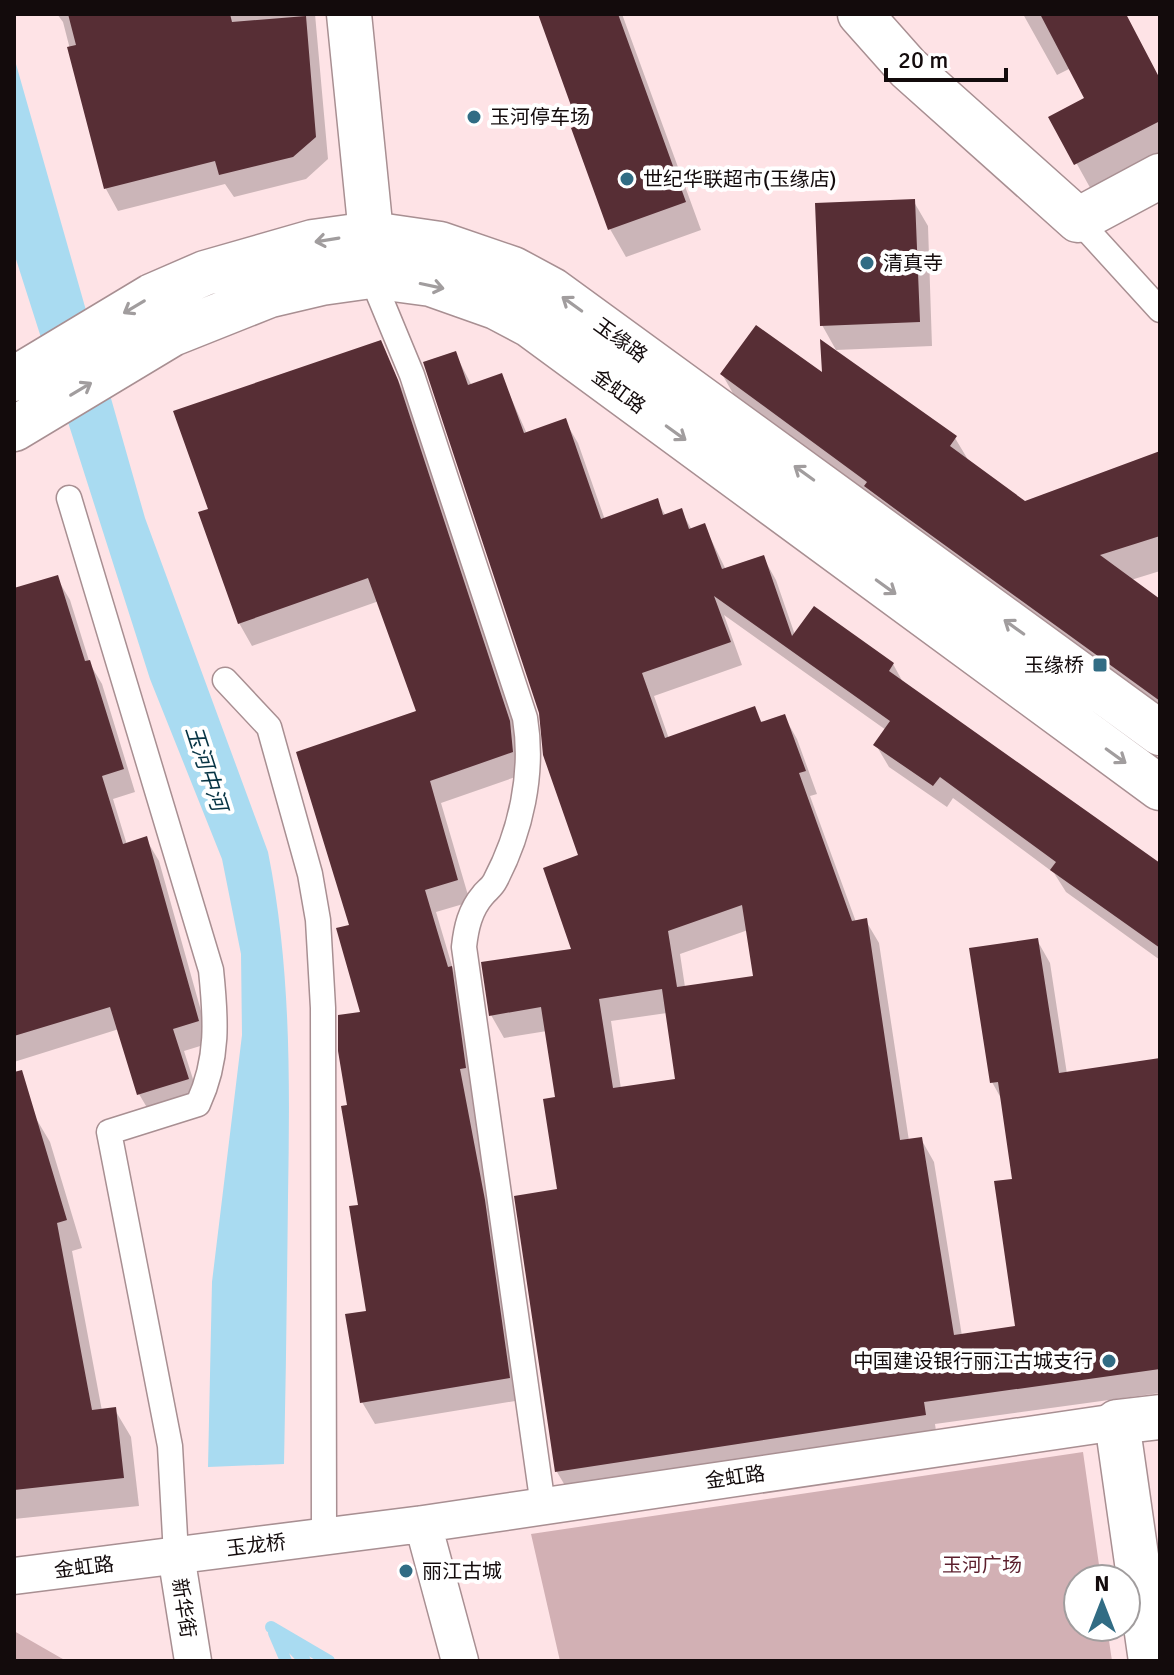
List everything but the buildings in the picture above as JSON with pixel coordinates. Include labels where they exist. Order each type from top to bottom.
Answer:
[{"type":"main road","points":[[349,14],[371,234]]},
{"type":"main road","points":[[860,14],[908,68],[1078,220],[1160,176]]},
{"type":"main road","name":"玉缘路","points":[[14,379],[152,296],[212,293],[259,255],[371,234],[440,244],[473,253],[552,290],[1160,733]]},
{"type":"main road","name":"金虹路","points":[[14,429],[172,334],[212,293],[295,289],[371,276],[459,292],[530,325],[1160,788]]},
{"type":"main road","name":"金虹路","points":[[1117,1422],[1160,1417]]},
{"type":"main road","points":[[1117,1422],[1151,1661]]},
{"type":"street","name":"金虹路","points":[[317,1537],[1117,1422]]},
{"type":"street","points":[[423,1524],[460,1661]]},
{"type":"street","name":"玉龙桥","points":[[189,1554],[317,1537]]},
{"type":"street","name":"金虹路","points":[[14,1576],[189,1554]]},
{"type":"street","name":"新华街","points":[[189,1554],[193,1661]]},
{"type":"lane","points":[[1078,220],[1160,310]]},
{"type":"lane","points":[[371,276],[412,375],[525,718],[528,741],[526,790],[494,884],[471,912],[464,947],[543,1506]]},
{"type":"lane","points":[[69,498],[211,970],[216,1019],[214,1064],[198,1104],[109,1132],[189,1554]]},
{"type":"lane","points":[[225,680],[269,727],[310,874],[318,920],[323,1008],[317,1537]]},
{"type":"green space","name":"玉河广场","points":[[1083,1452],[1099,1563],[1062,1563],[1062,1643],[1109,1643],[1112,1661],[560,1661],[531,1534]]},
{"type":"green space","points":[[14,1631],[61,1658],[67,1661],[14,1661]]},
{"type":"water","points":[[14,57],[145,518],[268,852],[281,938],[289,1067],[284,1464],[208,1467],[212,1282],[242,1035],[241,954],[222,859],[150,679],[14,253]]},
{"type":"waterway","points":[[271,1627],[329,1661]]},
{"type":"waterway","points":[[274,1633],[286,1661]]},
{"type":"waterway","name":"玉河中河","points":[[285,1640],[305,1661]]},
{"type":"place","name":"玉河停车场","points":[[474,117]]},
{"type":"place","name":"世纪华联超市(玉缘店)","points":[[627,179]]},
{"type":"place","name":"清真寺","points":[[867,263]]},
{"type":"place","name":"玉缘桥","points":[[1100,665]]},
{"type":"place","name":"中国建设银行丽江古城支行","points":[[1109,1361]]},
{"type":"place","name":"丽江古城","points":[[406,1571]]}]
